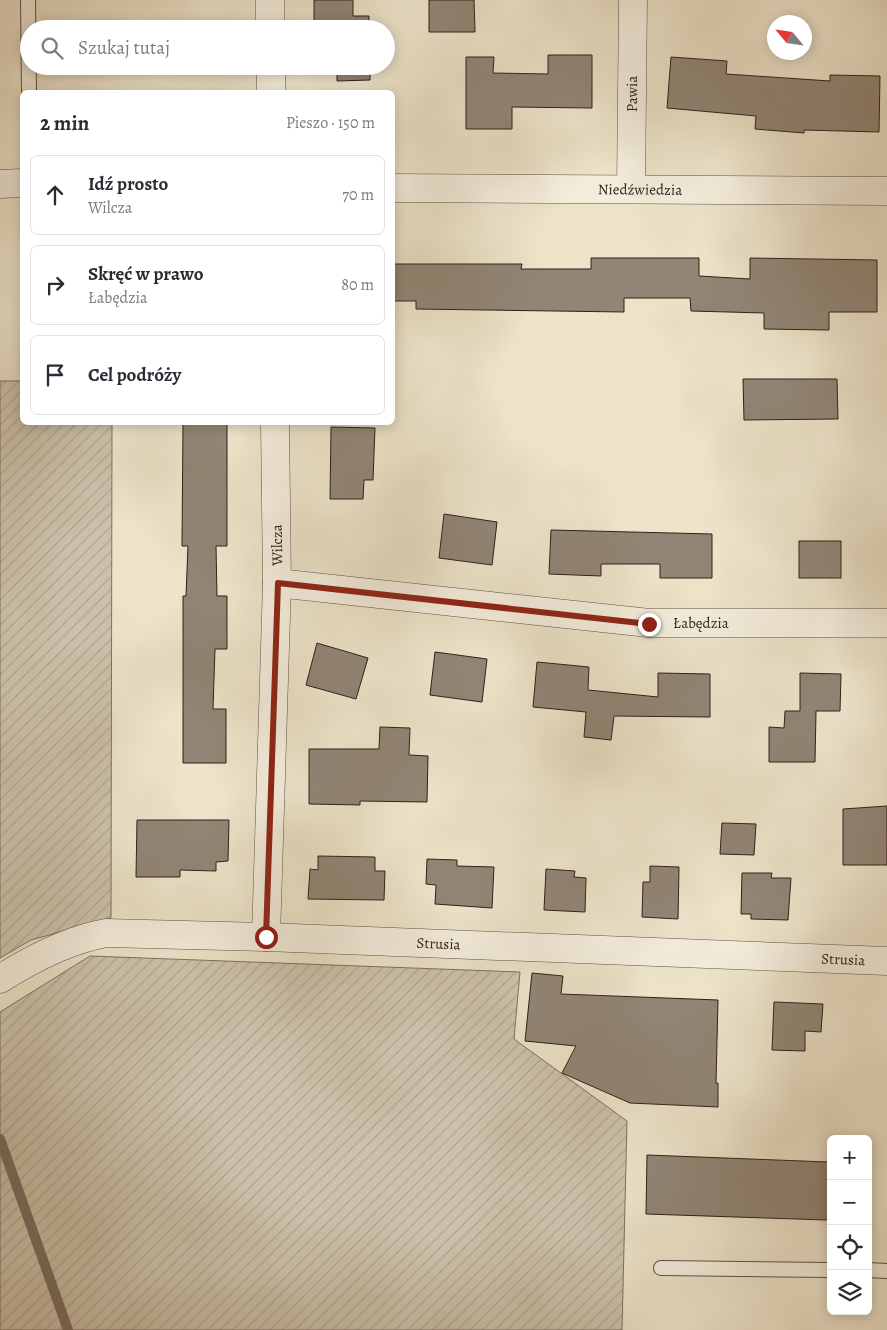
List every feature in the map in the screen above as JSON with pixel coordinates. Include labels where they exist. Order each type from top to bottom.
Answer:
[{"type":"street","points":[[270,0],[270,20]]},
{"type":"street","name":"Pawia","points":[[631,188],[633,0]]},
{"type":"street","points":[[271,75],[271,90]]},
{"type":"street","points":[[0,184],[20,183]]},
{"type":"street","name":"Niedźwiedzia","points":[[395,188],[887,191]]},
{"type":"street","name":"Wilcza","points":[[266,937],[278,583],[275,425]]},
{"type":"street","name":"Łabędzia","points":[[278,583],[649,624],[887,622]]},
{"type":"street","name":"Strusia","points":[[0,979],[54,949],[87,937],[106,933],[266,937],[887,961]]},
{"type":"lane","points":[[28,0],[28,20]]},
{"type":"lane","points":[[29,75],[29,90]]},
{"type":"lane","points":[[661,1268],[827,1270]]},
{"type":"lane","points":[[872,1270],[887,1271]]},
{"type":"shaded area","points":[[0,381],[20,381],[20,425],[112,425],[111,918],[31,940],[0,958]]},
{"type":"shaded area","points":[[90,956],[520,972],[514,1039],[627,1121],[622,1330],[0,1330],[0,1012]]},
{"type":"building","points":[[314,0],[353,0],[353,16],[369,16],[369,20],[314,20]]},
{"type":"building","points":[[429,0],[474,0],[475,32],[429,32]]},
{"type":"building","points":[[548,55],[592,55],[592,108],[512,107],[512,129],[466,129],[466,57],[494,57],[493,73],[548,74]]},
{"type":"building","points":[[671,57],[727,61],[726,74],[830,81],[830,75],[880,76],[879,132],[804,130],[804,133],[755,129],[756,116],[667,108]]},
{"type":"building","points":[[337,75],[370,75],[370,80],[337,81]]},
{"type":"building","points":[[591,258],[699,258],[699,276],[750,279],[750,258],[877,260],[877,312],[829,312],[829,330],[764,329],[764,313],[691,311],[690,298],[624,298],[624,312],[416,309],[416,301],[395,301],[395,264],[522,264],[521,269],[591,269]]},
{"type":"building","points":[[743,379],[837,379],[838,419],[744,420]]},
{"type":"building","points":[[183,425],[227,425],[227,546],[216,546],[217,596],[227,596],[227,649],[215,649],[213,709],[226,709],[226,763],[183,763],[183,596],[186,596],[188,546],[182,546]]},
{"type":"building","points":[[331,427],[375,428],[373,480],[364,480],[363,499],[330,499]]},
{"type":"building","points":[[444,514],[497,522],[492,565],[439,558]]},
{"type":"building","points":[[551,530],[712,534],[712,578],[660,578],[660,564],[601,564],[601,576],[549,574]]},
{"type":"building","points":[[799,541],[841,541],[841,578],[799,578]]},
{"type":"building","points":[[317,643],[368,658],[356,699],[306,685]]},
{"type":"building","points":[[435,652],[487,659],[482,702],[430,695]]},
{"type":"building","points":[[537,662],[589,667],[588,690],[658,697],[658,673],[710,674],[710,717],[614,716],[611,740],[584,737],[586,712],[533,707]]},
{"type":"building","points":[[800,673],[841,674],[840,711],[816,711],[815,762],[769,762],[769,727],[784,728],[785,711],[800,711]]},
{"type":"building","points":[[380,727],[410,728],[409,755],[428,756],[427,802],[360,801],[360,805],[309,804],[309,749],[379,749]]},
{"type":"building","points":[[887,806],[887,865],[843,865],[843,809]]},
{"type":"building","points":[[137,820],[229,820],[228,861],[216,862],[216,871],[180,870],[180,877],[136,877]]},
{"type":"building","points":[[722,823],[756,824],[754,855],[720,854]]},
{"type":"building","points":[[318,856],[375,857],[375,871],[385,871],[384,900],[308,899],[310,869],[318,870]]},
{"type":"building","points":[[427,859],[457,860],[457,866],[494,867],[492,908],[435,904],[436,885],[426,884]]},
{"type":"building","points":[[650,866],[679,867],[678,919],[642,917],[643,882],[650,882]]},
{"type":"building","points":[[546,869],[575,871],[574,877],[586,878],[585,912],[544,910]]},
{"type":"building","points":[[742,873],[772,873],[771,878],[791,878],[788,920],[751,919],[751,914],[741,914]]},
{"type":"building","points":[[532,973],[563,976],[561,994],[718,1000],[716,1083],[718,1083],[718,1107],[630,1103],[562,1073],[576,1046],[525,1041]]},
{"type":"building","points":[[774,1002],[823,1004],[821,1032],[805,1031],[805,1051],[772,1050]]},
{"type":"building","points":[[647,1155],[827,1162],[826,1220],[646,1214]]},
{"type":"waterway","points":[[0,1139],[68,1330]]},
{"type":"route","points":[[266,937],[278,583],[649,624]]}]
